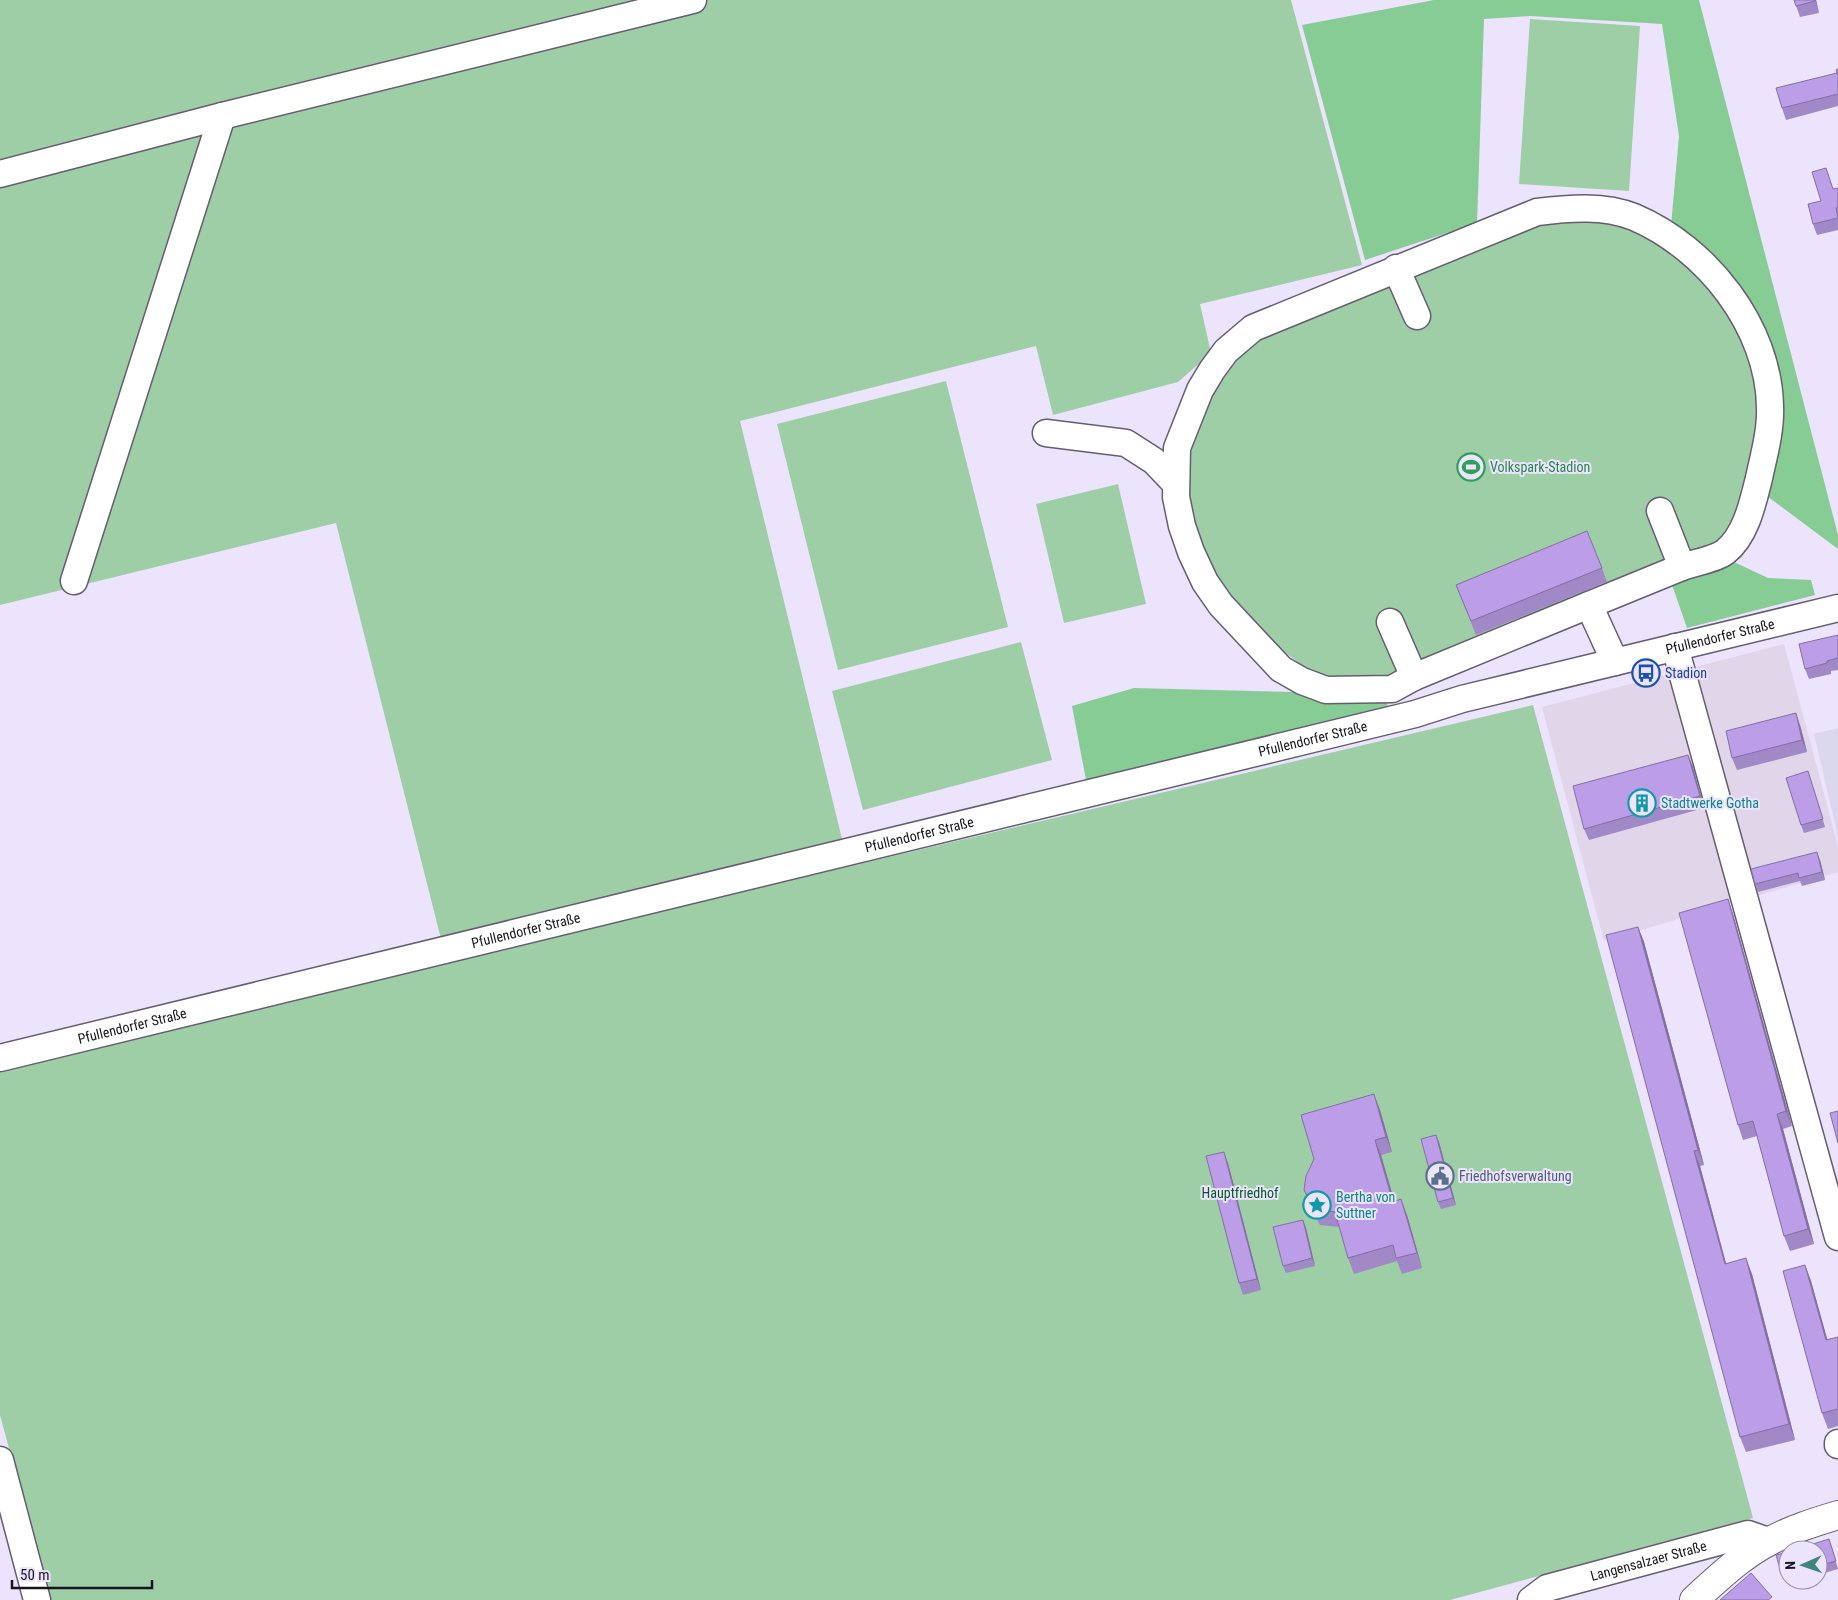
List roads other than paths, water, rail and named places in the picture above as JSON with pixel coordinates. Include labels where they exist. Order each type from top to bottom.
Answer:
[{"type":"main road","points":[[1694,1600],[1722,1574],[1768,1541],[1800,1527],[1838,1515]]},
{"type":"street","points":[[0,174],[222,116],[694,0]]},
{"type":"street","points":[[74,581],[222,116]]},
{"type":"street","points":[[1580,208],[1601,209],[1634,217],[1686,249],[1719,281],[1746,318],[1761,354],[1769,386],[1769,427],[1755,492],[1737,538],[1724,553],[1682,567],[1414,677],[1392,688],[1326,690],[1302,681],[1281,669],[1229,615],[1205,582],[1191,552],[1182,526],[1175,482],[1177,448],[1200,390],[1212,370],[1226,351],[1253,328],[1537,212],[1580,208]]},
{"type":"street","points":[[1396,268],[1417,316]]},
{"type":"street","points":[[1046,433],[1126,443],[1154,461],[1175,482]]},
{"type":"street","points":[[1143,454],[1177,448]]},
{"type":"street","points":[[1660,511],[1682,567]]},
{"type":"street","points":[[1590,605],[1615,662]]},
{"type":"street","name":"Pfullendorfer Straße","points":[[0,1058],[1376,724],[1462,699],[1838,608]]},
{"type":"street","points":[[1390,622],[1414,677]]},
{"type":"street","points":[[1675,648],[1838,1237]]},
{"type":"street","points":[[0,1460],[36,1600]]},
{"type":"street","name":"Langensalzaer Straße","points":[[1532,1600],[1547,1588],[1748,1534],[1768,1541]]},
{"type":"place","name":"Volkspark-Stadion","points":[[1471,467]]},
{"type":"place","name":"Stadion","points":[[1646,673]]},
{"type":"place","name":"Stadtwerke Gotha","points":[[1642,803]]},
{"type":"place","name":"Friedhofsverwaltung","points":[[1440,1176]]},
{"type":"place","name":"Bertha von Suttner","points":[[1317,1205]]},
{"type":"park label","name":"Hauptfriedhof","points":[[1240,1193]]}]
